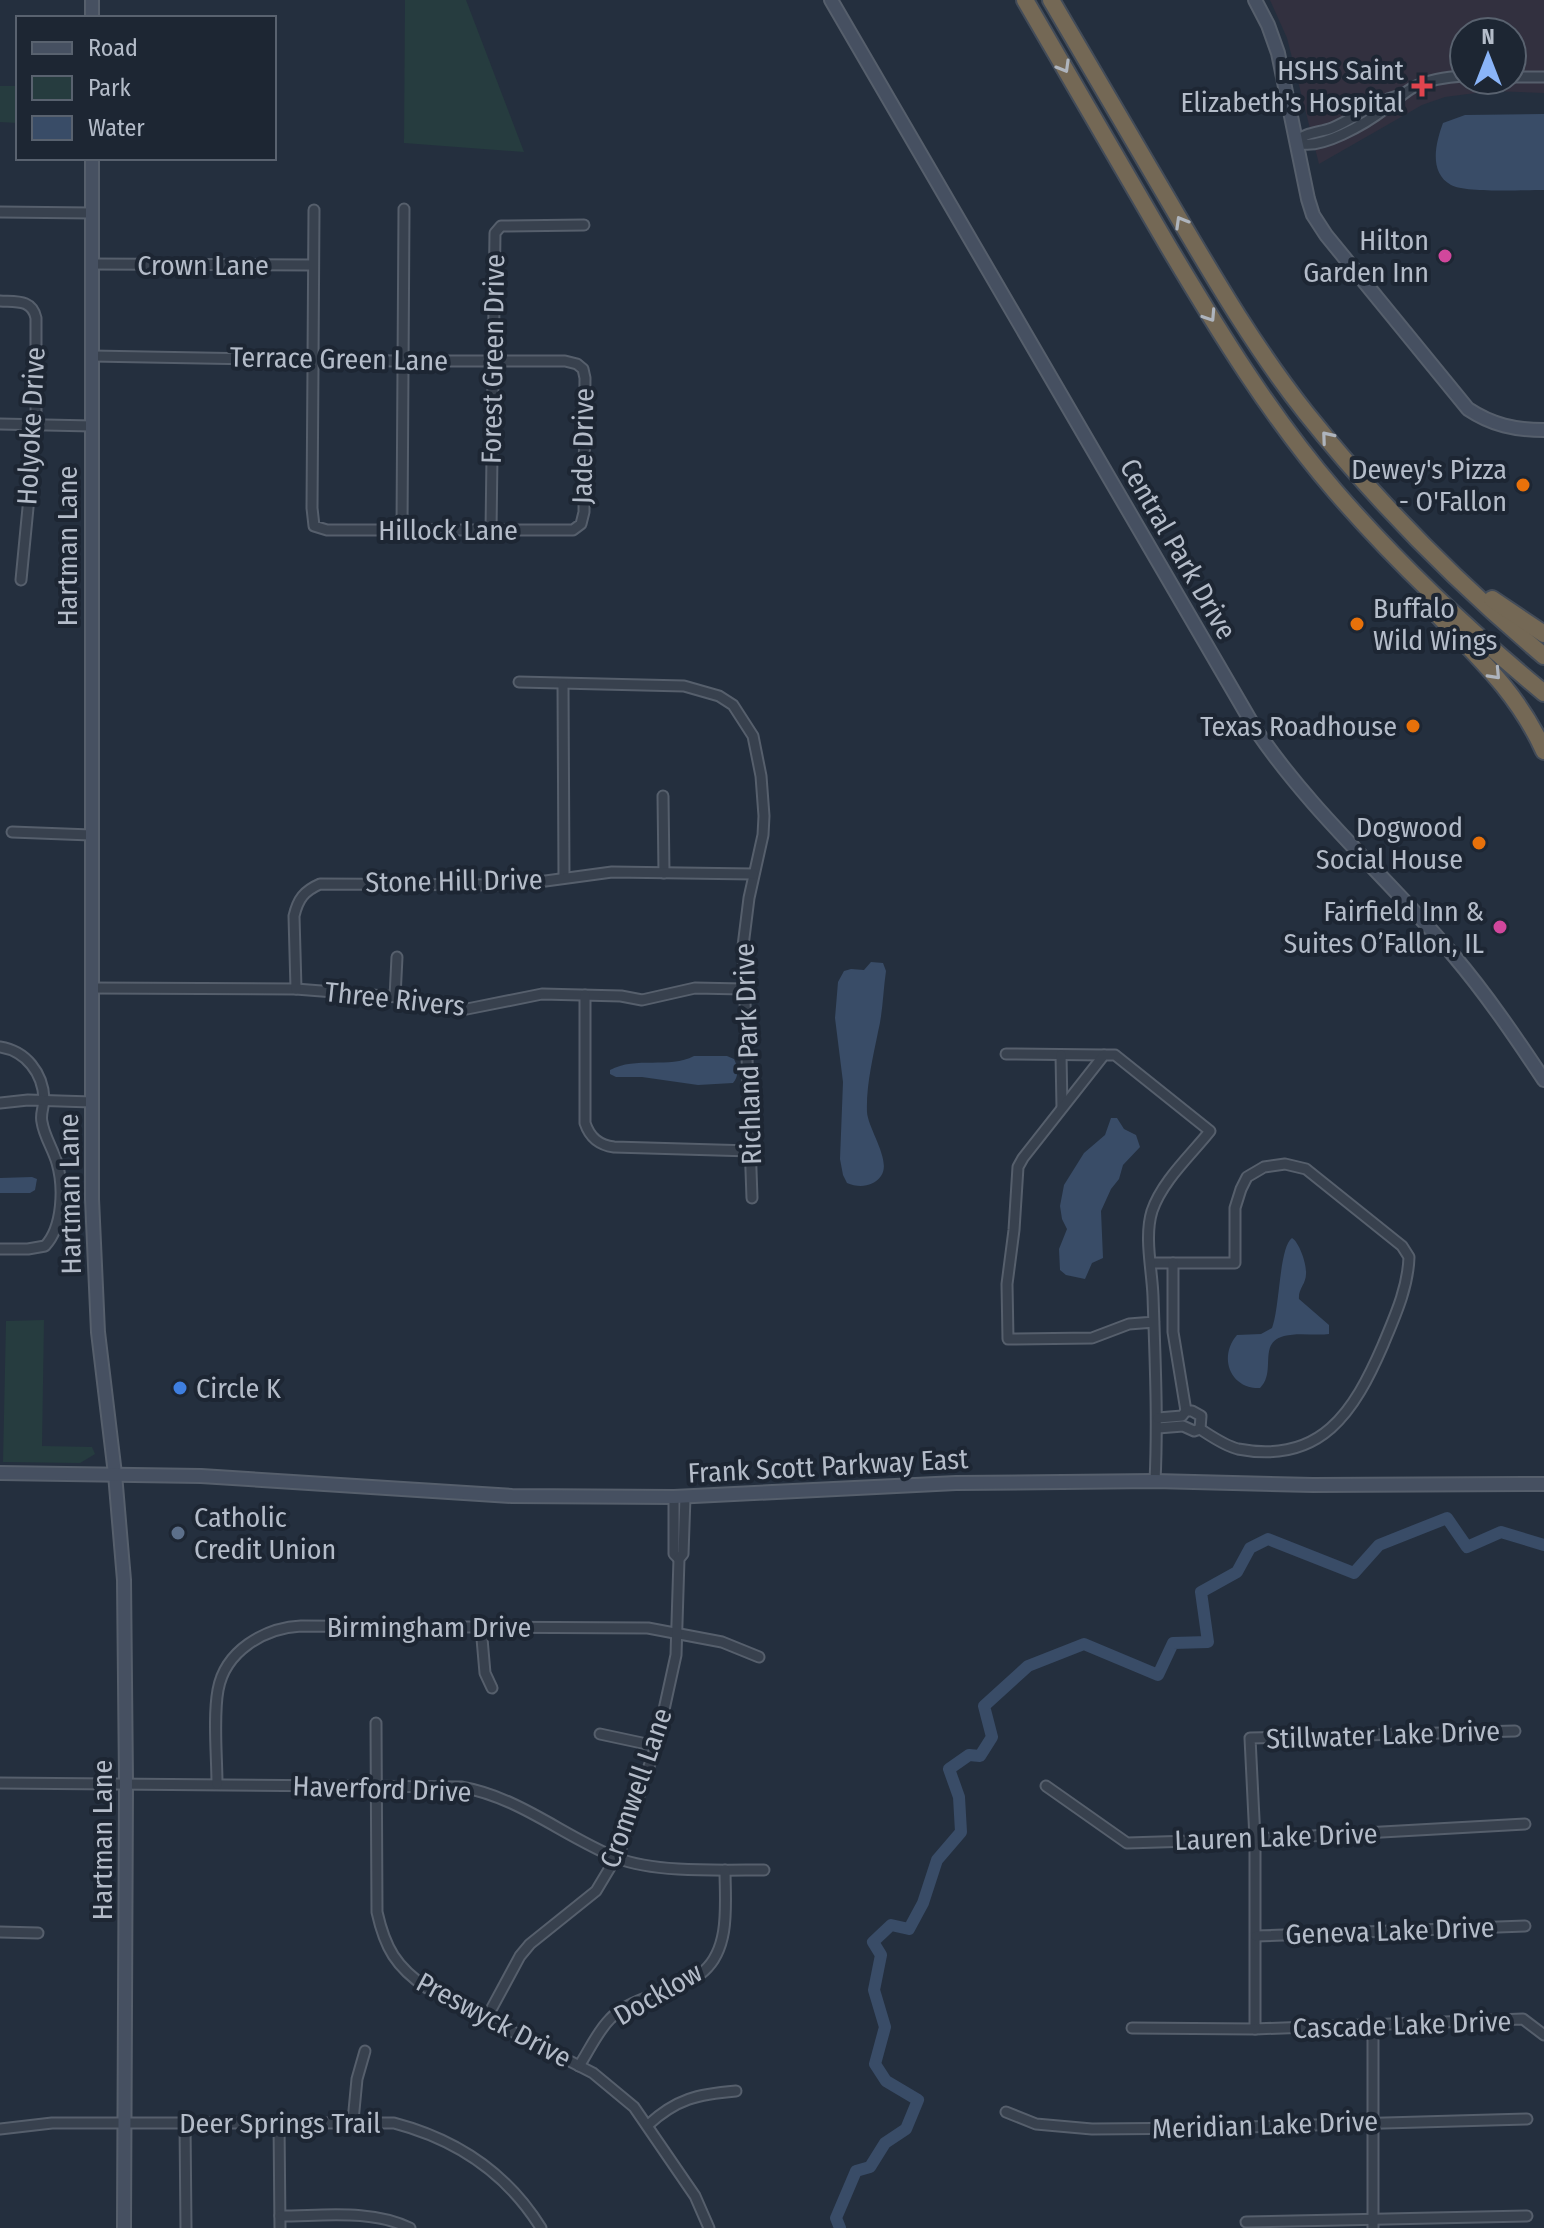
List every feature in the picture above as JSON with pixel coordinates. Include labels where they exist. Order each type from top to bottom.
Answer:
[{"type":"highway","points":[[1025,0],[1209,313],[1264,397],[1334,490],[1429,592],[1544,693]]},
{"type":"highway","points":[[1051,0],[1242,324],[1306,413],[1453,575],[1544,656]]},
{"type":"highway","points":[[1334,490],[1344,510],[1405,580],[1510,691],[1523,709],[1544,751]]},
{"type":"highway","points":[[1397,516],[1414,527],[1499,605],[1544,634]]},
{"type":"street","name":"Central Park Drive","points":[[831,0],[1256,730],[1306,798],[1453,956],[1510,1029],[1544,1080]]},
{"type":"street","points":[[1255,0],[1276,45],[1308,199],[1318,224],[1458,400],[1480,417],[1496,424],[1512,429],[1544,430]]},
{"type":"street","points":[[1296,142],[1307,145],[1343,134],[1390,106],[1399,95],[1430,80],[1448,78]]},
{"type":"street","name":"Hartman Lane","points":[[92,160],[93,1240],[97,1318],[124,1580],[124,2228]]},
{"type":"street","points":[[402,529],[404,209]]},
{"type":"street","points":[[313,360],[314,210]]},
{"type":"street","points":[[0,212],[92,213]]},
{"type":"street","name":"Forest Green Drive","points":[[491,531],[495,233],[501,226],[515,224],[584,225]]},
{"type":"street","name":"Crown Lane","points":[[92,264],[313,265]]},
{"type":"street","name":"Holyoke Drive","points":[[0,301],[23,302],[30,305],[35,313],[36,425],[21,580]]},
{"type":"street","name":"Terrace Green Lane","points":[[92,356],[565,361],[583,369]]},
{"type":"street","name":"Hillock Lane","points":[[313,360],[314,526],[327,530],[491,531],[573,530],[581,524]]},
{"type":"street","name":"Jade Drive","points":[[581,524],[584,512],[583,369]]},
{"type":"street","points":[[0,424],[92,426]]},
{"type":"street","name":"Richland Park Drive","points":[[519,682],[684,686],[719,696],[733,705],[753,736],[761,776],[763,835],[753,874],[743,946],[752,1198]]},
{"type":"street","points":[[563,684],[564,877]]},
{"type":"street","points":[[663,796],[664,873]]},
{"type":"street","points":[[12,832],[91,835]]},
{"type":"street","name":"Stone Hill Drive","points":[[296,989],[296,907],[307,890],[320,884],[516,885],[612,872],[753,874]]},
{"type":"street","points":[[395,997],[397,957]]},
{"type":"street","name":"Three Rivers","points":[[92,988],[296,989],[395,997],[451,1009],[467,1009],[542,994],[621,996],[642,1000],[695,988],[743,989]]},
{"type":"street","points":[[585,995],[585,1123],[593,1138],[602,1145],[614,1147],[751,1151]]},
{"type":"street","points":[[0,1047],[27,1059],[39,1075],[45,1102],[41,1121],[60,1179],[54,1231],[45,1246],[0,1249]]},
{"type":"street","points":[[1006,1054],[1115,1055],[1210,1131],[1155,1203],[1149,1233],[1158,1423],[1155,1481]]},
{"type":"street","points":[[1061,1055],[1062,1107]]},
{"type":"street","points":[[1104,1055],[1018,1167],[1007,1284],[1008,1339],[1092,1338],[1133,1323],[1154,1322]]},
{"type":"street","points":[[0,1103],[28,1100],[92,1102]]},
{"type":"street","points":[[1151,1263],[1235,1263],[1235,1208],[1247,1177],[1264,1167],[1285,1164],[1306,1169],[1402,1246],[1409,1257],[1405,1286],[1379,1353],[1346,1414],[1328,1432],[1294,1448],[1274,1451],[1236,1449],[1200,1429],[1194,1431],[1183,1426],[1158,1423]]},
{"type":"street","points":[[1158,1423],[1182,1416],[1186,1411],[1173,1332],[1173,1263]]},
{"type":"street","points":[[1186,1411],[1201,1416],[1200,1429]]},
{"type":"street","name":"Frank Scott Parkway East","points":[[0,1473],[215,1477],[512,1496],[680,1497],[956,1483],[1544,1484]]},
{"type":"street","name":"Cromwell Lane","points":[[486,2019],[525,1950],[596,1891],[617,1858],[656,1746],[676,1655],[679,1559],[674,1554],[680,1497]]},
{"type":"street","name":"Birmingham Drive","points":[[217,1784],[218,1691],[223,1676],[240,1651],[261,1635],[287,1627],[648,1628],[722,1642],[759,1657]]},
{"type":"street","points":[[481,1627],[485,1673],[492,1688]]},
{"type":"street","name":"Preswyck Drive","points":[[376,1723],[377,1912],[383,1939],[412,1978],[593,2073],[634,2107],[695,2196],[709,2228]]},
{"type":"street","name":"Stillwater Lake Drive","points":[[1250,1738],[1515,1731]]},
{"type":"street","points":[[600,1734],[656,1746]]},
{"type":"street","name":"Cascade Lake Drive","points":[[1250,1738],[1255,1839],[1255,2029]]},
{"type":"street","name":"Haverford Drive","points":[[0,1783],[461,1787],[490,1793],[617,1858],[643,1866],[764,1870]]},
{"type":"street","name":"Lauren Lake Drive","points":[[1046,1786],[1127,1843],[1525,1824]]},
{"type":"street","name":"Docklow","points":[[579,2066],[610,2018],[705,1971],[721,1944],[725,1917],[725,1870]]},
{"type":"street","name":"Geneva Lake Drive","points":[[1256,1936],[1525,1926]]},
{"type":"street","points":[[0,1932],[38,1933]]},
{"type":"street","name":"Cascade Lake Drive","points":[[1132,2028],[1255,2029],[1523,2019],[1544,2035]]},
{"type":"street","points":[[1373,2025],[1373,2223]]},
{"type":"street","points":[[353,2121],[357,2079],[365,2051]]},
{"type":"street","points":[[648,2125],[663,2111],[685,2099],[736,2091]]},
{"type":"street","name":"Meridian Lake Drive","points":[[1006,2112],[1036,2124],[1092,2129],[1527,2119]]},
{"type":"street","points":[[279,2122],[280,2228]]},
{"type":"street","name":"Deer Springs Trail","points":[[0,2129],[52,2123],[394,2123],[424,2131],[463,2150],[498,2176],[541,2228]]},
{"type":"street","points":[[185,2123],[186,2228]]},
{"type":"street","points":[[280,2216],[372,2216],[410,2228]]},
{"type":"street","points":[[372,2216],[372,2228]]},
{"type":"street","points":[[1246,2222],[1373,2223],[1527,2216]]},
{"type":"shaded area","name":"HSHS Saint Elizabeth's Hospital","points":[[1270,0],[1544,0],[1544,93],[1528,92],[1528,16],[1448,16],[1448,96],[1453,96],[1422,105],[1319,164],[1287,38]]},
{"type":"green space","points":[[405,0],[466,0],[524,152],[404,143]]},
{"type":"green space","points":[[0,86],[16,86],[16,123],[0,122]]},
{"type":"green space","points":[[44,1320],[42,1446],[92,1447],[95,1454],[80,1463],[3,1462],[6,1321]]},
{"type":"water","points":[[1544,114],[1544,190],[1458,188],[1439,172],[1436,148],[1443,123],[1465,115]]},
{"type":"water","points":[[871,962],[883,963],[886,971],[867,1102],[868,1119],[882,1154],[884,1170],[874,1182],[856,1186],[847,1183],[840,1159],[843,1082],[835,1018],[838,982],[844,971],[864,970]]},
{"type":"water","points":[[694,1056],[727,1056],[734,1059],[737,1072],[735,1081],[698,1085],[610,1074],[610,1070],[620,1066],[674,1062]]},
{"type":"water","points":[[1111,1118],[1117,1118],[1124,1129],[1136,1135],[1140,1147],[1123,1165],[1119,1179],[1101,1211],[1103,1258],[1092,1263],[1085,1279],[1066,1275],[1060,1270],[1059,1249],[1067,1229],[1060,1206],[1064,1185],[1084,1153],[1105,1135]]},
{"type":"water","points":[[0,1178],[37,1179],[35,1190],[30,1193],[0,1193]]},
{"type":"water","points":[[1292,1238],[1300,1249],[1306,1270],[1299,1299],[1329,1325],[1329,1334],[1290,1335],[1276,1340],[1269,1351],[1265,1381],[1260,1388],[1250,1387],[1241,1383],[1230,1370],[1228,1353],[1237,1335],[1261,1334],[1272,1328],[1282,1265]]},
{"type":"waterway","points":[[840,2228],[836,2218],[856,2171],[870,2167],[885,2143],[906,2129],[918,2100],[886,2081],[875,2064],[885,2027],[874,1990],[881,1955],[873,1942],[891,1925],[909,1929],[923,1903],[937,1860],[961,1832],[959,1797],[949,1769],[969,1755],[980,1756],[992,1737],[984,1706],[1028,1666],[1084,1644],[1158,1675],[1173,1643],[1208,1642],[1201,1592],[1237,1572],[1250,1548],[1268,1539],[1354,1573],[1379,1545],[1447,1518],[1467,1547],[1501,1532],[1544,1545]]},
{"type":"place","name":"HSHS Saint Elizabeth's Hospital","points":[[1422,86]]},
{"type":"place","name":"Hilton Garden Inn","points":[[1445,256]]},
{"type":"place","name":"Dewey's Pizza - O'Fallon","points":[[1523,485]]},
{"type":"place","name":"Buffalo Wild Wings","points":[[1357,624]]},
{"type":"place","name":"Texas Roadhouse","points":[[1413,726]]},
{"type":"place","name":"Dogwood Social House","points":[[1479,843]]},
{"type":"place","name":"Fairfield Inn & Suites O’Fallon, IL","points":[[1500,927]]},
{"type":"place","name":"Circle K","points":[[180,1388]]},
{"type":"place","name":"Catholic Credit Union","points":[[178,1533]]}]
